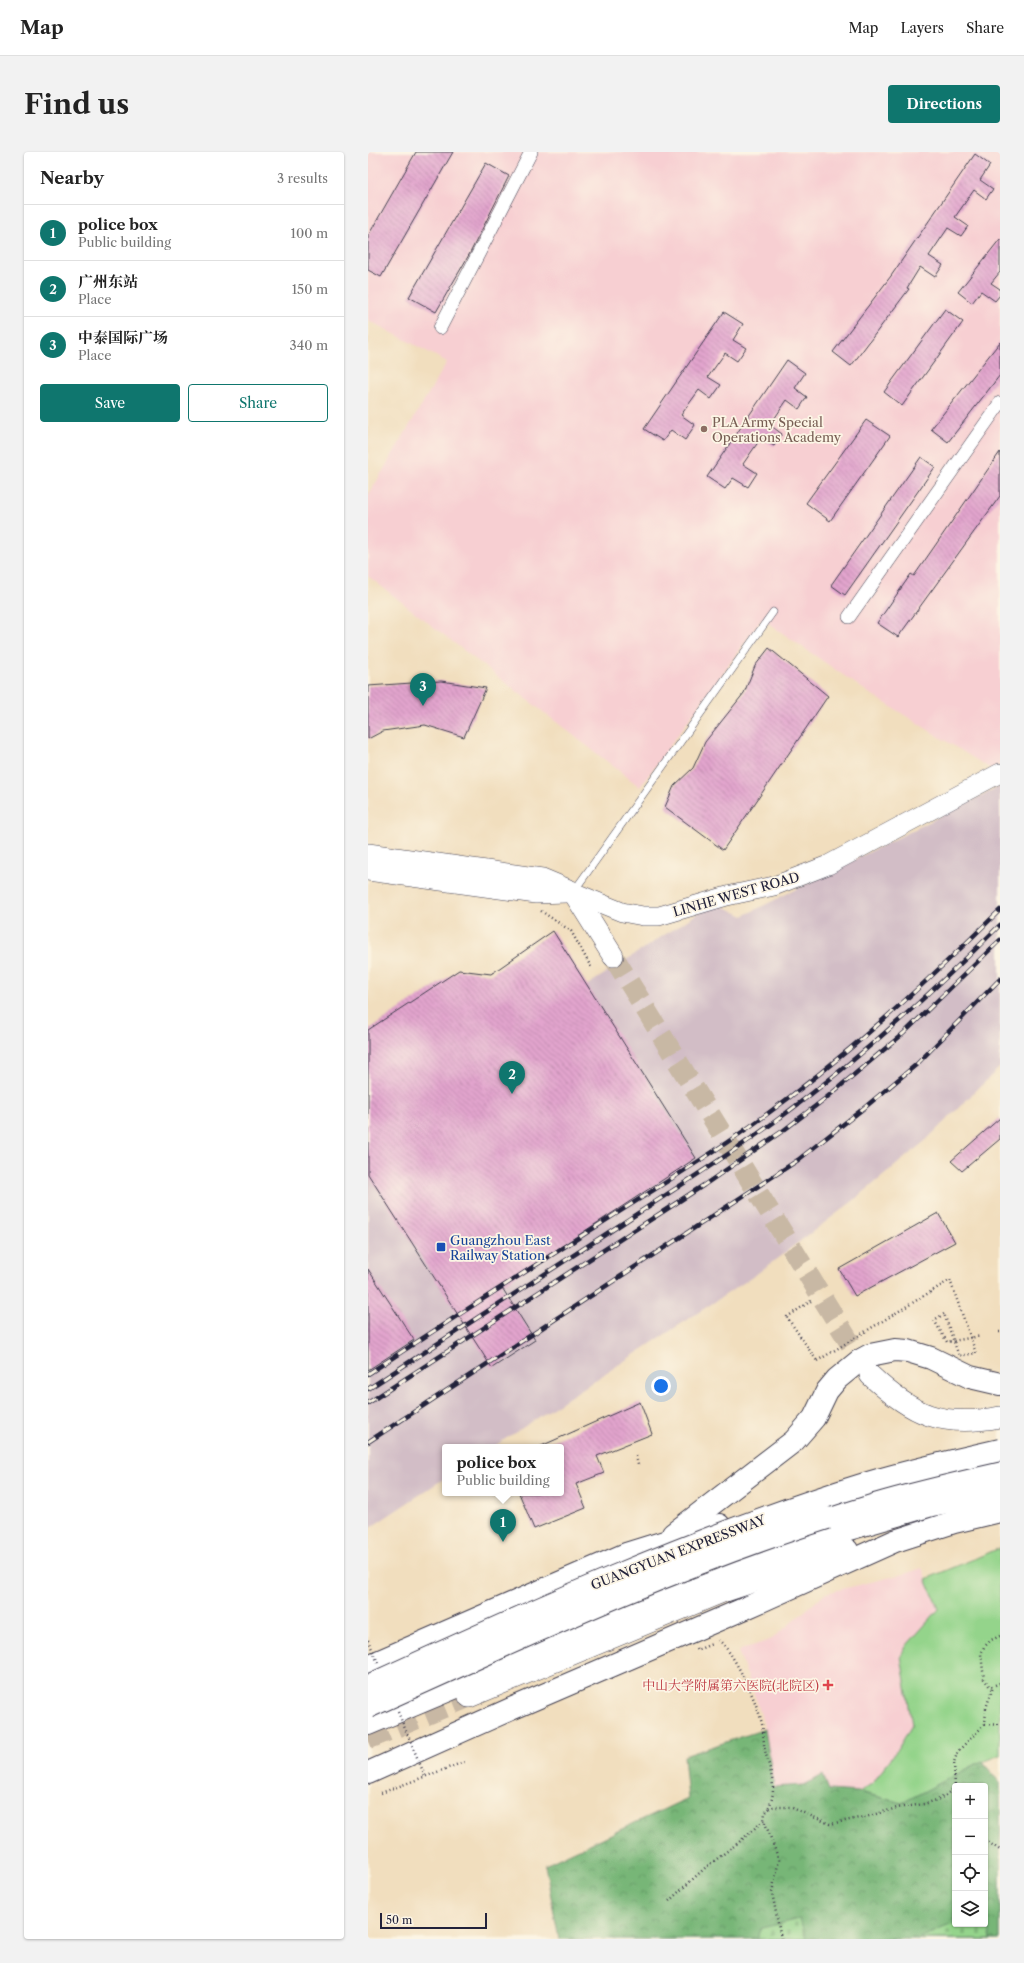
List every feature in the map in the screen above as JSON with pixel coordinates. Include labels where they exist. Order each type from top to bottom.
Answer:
[{"type":"highway","points":[[661,1543],[794,1441],[814,1418],[827,1391],[837,1378],[859,1361],[870,1355],[894,1350],[908,1351],[931,1358],[970,1378],[1000,1384]]},
{"type":"highway","name":"GUANGYUAN EXPRESSWAY","points":[[368,1686],[603,1580],[734,1528],[870,1483],[1000,1450]]},
{"type":"highway","points":[[368,1666],[626,1554],[898,1466],[956,1469],[1000,1460]]},
{"type":"highway","name":"GUANGYUAN EXPRESSWAY","points":[[368,1707],[588,1610],[737,1548],[863,1506],[1000,1471]]},
{"type":"highway","points":[[368,1724],[740,1568],[825,1536],[932,1505],[1000,1492]]},
{"type":"highway","points":[[727,1590],[827,1556],[1000,1511]]},
{"type":"highway","points":[[727,1590],[896,1516]]},
{"type":"highway","points":[[368,1773],[870,1552],[916,1534]]},
{"type":"highway","points":[[368,1761],[411,1753]]},
{"type":"main road","name":"LINHE WEST ROAD","points":[[368,854],[542,879],[622,912],[643,916],[659,916],[727,896],[774,886],[828,865],[1000,773]]},
{"type":"main road","name":"LINHE WEST ROAD","points":[[368,870],[536,893],[573,892]]},
{"type":"main road","points":[[573,892],[614,956]]},
{"type":"main road","points":[[870,1375],[897,1399],[913,1409],[935,1418],[955,1421],[1000,1416]]},
{"type":"main road","points":[[469,1696],[727,1590]]},
{"type":"street","points":[[440,328],[531,152]]},
{"type":"street","points":[[849,617],[1000,403]]},
{"type":"lane","points":[[573,892],[773,612]]},
{"type":"path","points":[[811,1301],[787,1317],[817,1361],[950,1280],[976,1353],[959,1356],[944,1314],[934,1320],[947,1342],[981,1336]]},
{"type":"path","points":[[636,1456],[638,1466]]},
{"type":"path","points":[[498,1514],[505,1528]]},
{"type":"path","points":[[690,1632],[697,1650],[720,1640],[737,1666],[750,1691],[762,1724],[773,1795],[772,1802],[764,1813],[764,1820],[779,1860],[772,1892],[782,1934],[781,1939]]},
{"type":"path","points":[[993,1687],[990,1687],[984,1679],[981,1654],[984,1647],[991,1640],[1000,1636]]},
{"type":"path","points":[[955,1783],[954,1762],[958,1752],[985,1724],[986,1708],[993,1687],[1000,1683]]},
{"type":"path","points":[[985,1724],[1000,1725]]},
{"type":"path","points":[[381,1793],[464,1762]]},
{"type":"path","points":[[764,1813],[774,1807],[790,1807],[830,1824],[869,1816],[897,1808],[924,1804],[940,1799],[952,1790]]},
{"type":"path","points":[[669,1901],[706,1867],[738,1843],[764,1820]]},
{"type":"path","points":[[988,1842],[1000,1850]]},
{"type":"shaded area","name":"PLA Army Special Operations Academy","points":[[368,152],[1000,152],[1000,764],[991,769],[869,693],[762,619],[640,787],[368,576],[368,496],[447,362],[368,320]]},
{"type":"shaded area","points":[[1000,786],[1000,1067],[925,1141],[853,1201],[754,1276],[498,1444],[442,1444],[442,1480],[368,1529],[368,1128],[715,902],[743,916]]},
{"type":"shaded area","name":"中山大学附属第六医院(北院区)","points":[[922,1568],[939,1609],[907,1645],[901,1656],[912,1725],[899,1747],[873,1783],[859,1792],[829,1790],[822,1775],[804,1785],[773,1787],[765,1729],[757,1702],[738,1651],[772,1639],[826,1593],[904,1574]]},
{"type":"green space","points":[[1000,1548],[1000,1755],[982,1762],[902,1803],[859,1792],[873,1783],[899,1747],[912,1725],[901,1656],[907,1645],[939,1609],[926,1579]]},
{"type":"green space","points":[[765,1729],[774,1787],[804,1785],[823,1775],[829,1790],[859,1792],[902,1803],[982,1761],[1000,1783],[1000,1939],[559,1939],[545,1865],[688,1798],[684,1756]]},
{"type":"green space","points":[[800,1919],[806,1939],[757,1939],[762,1928]]},
{"type":"green space","points":[[952,1924],[952,1927],[988,1927],[988,1924],[991,1939],[917,1939]]},
{"type":"building","points":[[416,152],[453,152],[381,277],[368,270],[368,236]]},
{"type":"building","points":[[975,154],[990,165],[980,180],[993,189],[986,199],[974,190],[955,217],[968,226],[961,236],[948,228],[929,256],[943,265],[935,277],[920,267],[907,288],[909,289],[851,366],[833,352],[891,276]]},
{"type":"building","points":[[486,163],[509,176],[470,253],[436,312],[409,297]]},
{"type":"building","points":[[1000,239],[1000,272],[991,283],[1000,289],[1000,295],[995,301],[981,291],[972,303],[958,292]]},
{"type":"building","points":[[945,309],[963,322],[902,406],[884,392]]},
{"type":"building","points":[[724,312],[743,324],[733,340],[746,348],[737,361],[725,353],[708,377],[721,385],[711,399],[699,390],[681,415],[695,425],[685,440],[671,430],[663,441],[644,429]]},
{"type":"building","points":[[1000,342],[1000,375],[948,442],[931,429]]},
{"type":"building","points":[[787,360],[805,373],[795,388],[807,397],[799,409],[787,400],[770,425],[782,434],[774,446],[761,438],[743,464],[757,473],[748,487],[733,478],[725,489],[707,477]]},
{"type":"building","points":[[866,420],[890,436],[830,521],[806,503]]},
{"type":"building","points":[[1000,452],[1000,496],[898,637],[877,623],[911,574],[914,576]]},
{"type":"building","points":[[921,457],[935,467],[845,595],[831,585]]},
{"type":"building","points":[[769,648],[828,696],[723,850],[665,807],[674,786],[693,768],[705,742],[744,693],[755,666]]},
{"type":"building","points":[[441,681],[486,688],[464,737],[425,725],[383,731],[368,739],[368,686]]},
{"type":"building","points":[[553,931],[696,1158],[501,1286],[535,1340],[492,1368],[368,1174],[368,1030],[459,970],[491,974]]},
{"type":"building","points":[[1000,1118],[1000,1139],[962,1171],[951,1161]]},
{"type":"building","points":[[938,1213],[955,1242],[855,1296],[839,1269]]},
{"type":"building","points":[[368,1269],[414,1340],[368,1370]]},
{"type":"building","points":[[640,1402],[652,1434],[597,1456],[604,1473],[576,1484],[586,1508],[534,1529],[520,1496],[564,1496],[564,1444],[546,1444]]},
{"type":"tunnel","points":[[613,956],[869,1374]]},
{"type":"tunnel","points":[[368,1739],[469,1697]]},
{"type":"railway","points":[[368,1374],[699,1161],[759,1120],[823,1071],[884,1020],[943,966],[1000,910]]},
{"type":"railway","points":[[368,1389],[758,1134],[807,1098],[892,1027],[947,977],[1000,925]]},
{"type":"railway","points":[[368,1403],[704,1185],[784,1130],[826,1098],[904,1033],[1000,940]]},
{"type":"railway","points":[[368,1442],[798,1160],[917,1064],[1000,979]]},
{"type":"place","name":"PLA Army Special Operations Academy","points":[[704,429]]},
{"type":"place","name":"中泰国际广场","points":[[423,706]]},
{"type":"place","name":"广州东站","points":[[512,1094]]},
{"type":"place","name":"Guangzhou East Railway Station","points":[[441,1247]]},
{"type":"place","name":"police box","points":[[503,1542]]},
{"type":"place","name":"中山大学附属第六医院(北院区)","points":[[828,1685]]}]
